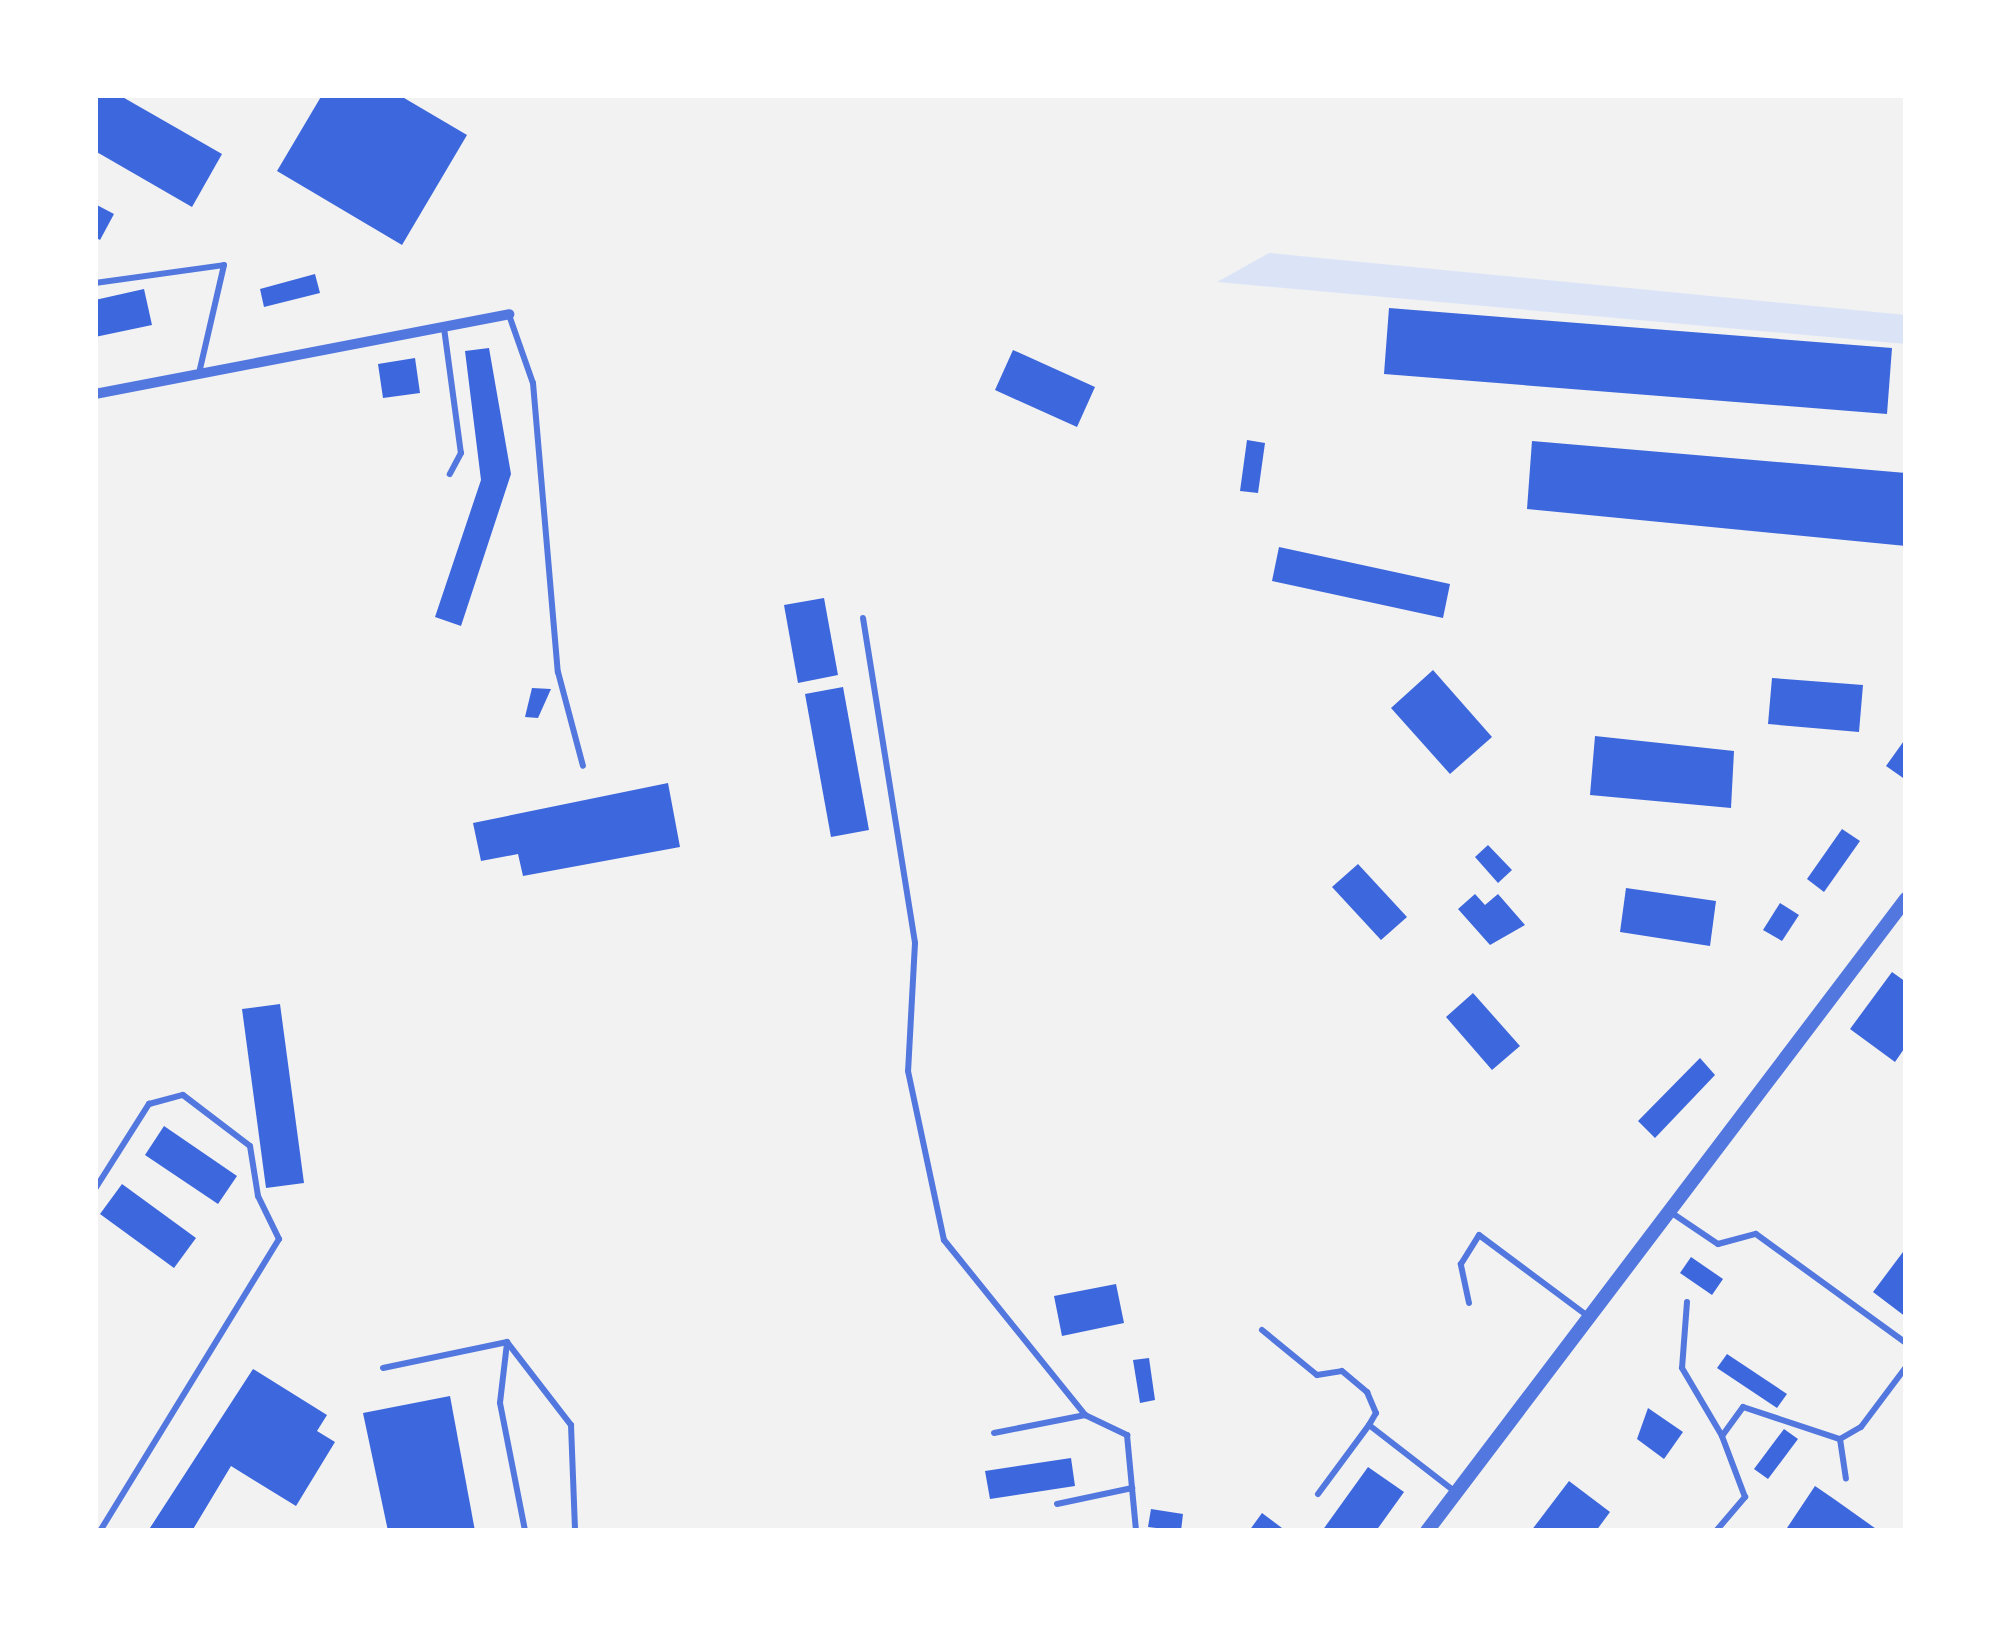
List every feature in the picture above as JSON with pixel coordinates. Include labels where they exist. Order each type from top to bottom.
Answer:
[{"type":"street","points":[[95,394],[200,369],[509,314]]},
{"type":"street","points":[[1427,1531],[1584,1314],[1906,899]]},
{"type":"lane","points":[[95,283],[224,265],[200,369]]},
{"type":"lane","points":[[509,314],[533,383],[558,672],[584,766]]},
{"type":"lane","points":[[444,326],[460,453],[450,474]]},
{"type":"lane","points":[[863,618],[915,943],[908,1070],[944,1240],[1085,1415],[1127,1436],[1136,1531]]},
{"type":"lane","points":[[95,1189],[149,1104],[183,1095],[250,1146],[258,1196],[280,1239],[100,1531]]},
{"type":"lane","points":[[1667,1209],[1718,1244],[1756,1234],[1906,1343]]},
{"type":"lane","points":[[1470,1304],[1461,1264],[1479,1235],[1584,1314]]},
{"type":"lane","points":[[1687,1302],[1682,1368],[1722,1436],[1745,1497],[1716,1531]]},
{"type":"lane","points":[[1262,1330],[1316,1375],[1342,1372],[1366,1392],[1376,1412],[1318,1494]]},
{"type":"lane","points":[[384,1368],[507,1342]]},
{"type":"lane","points":[[507,1342],[500,1403],[525,1531]]},
{"type":"lane","points":[[507,1342],[571,1425],[575,1531]]},
{"type":"lane","points":[[1722,1436],[1743,1407],[1850,1439],[1906,1367]]},
{"type":"lane","points":[[994,1433],[1085,1415]]},
{"type":"lane","points":[[1368,1425],[1456,1492]]},
{"type":"lane","points":[[1840,1439],[1846,1479]]},
{"type":"lane","points":[[1057,1504],[1132,1488]]},
{"type":"shaded area","points":[[1269,253],[1906,315],[1906,344],[1217,282]]},
{"type":"building","points":[[95,95],[119,95],[222,154],[192,207],[95,151]]},
{"type":"building","points":[[322,95],[399,95],[467,135],[402,245],[277,171]]},
{"type":"building","points":[[95,204],[114,214],[100,240],[95,237]]},
{"type":"building","points":[[315,274],[320,293],[264,307],[260,289]]},
{"type":"building","points":[[144,289],[152,325],[95,337],[95,300]]},
{"type":"building","points":[[1389,308],[1892,348],[1887,414],[1384,374]]},
{"type":"building","points":[[489,348],[511,474],[461,626],[435,617],[481,480],[465,351]]},
{"type":"building","points":[[1013,350],[1095,387],[1077,427],[995,390]]},
{"type":"building","points":[[415,358],[420,393],[383,398],[378,364]]},
{"type":"building","points":[[1247,440],[1265,443],[1258,493],[1240,491]]},
{"type":"building","points":[[1532,441],[1906,473],[1906,546],[1527,509]]},
{"type":"building","points":[[1279,547],[1450,584],[1443,618],[1272,581]]},
{"type":"building","points":[[824,598],[838,675],[798,683],[784,605]]},
{"type":"building","points":[[1433,670],[1492,737],[1450,774],[1391,708]]},
{"type":"building","points":[[1772,678],[1863,685],[1859,732],[1768,724]]},
{"type":"building","points":[[843,687],[869,830],[831,837],[805,694]]},
{"type":"building","points":[[532,688],[551,689],[538,718],[525,717]]},
{"type":"building","points":[[1595,736],[1734,751],[1731,808],[1590,795]]},
{"type":"building","points":[[1906,738],[1906,780],[1886,766]]},
{"type":"building","points":[[668,783],[680,847],[523,876],[518,854],[481,861],[473,823]]},
{"type":"building","points":[[1842,829],[1860,841],[1824,892],[1807,879]]},
{"type":"building","points":[[1488,845],[1512,870],[1498,883],[1475,857]]},
{"type":"building","points":[[1358,864],[1407,917],[1381,940],[1332,887]]},
{"type":"building","points":[[1626,888],[1716,901],[1710,946],[1620,932]]},
{"type":"building","points":[[1475,894],[1485,905],[1498,894],[1525,925],[1490,945],[1458,909]]},
{"type":"building","points":[[1780,903],[1799,915],[1782,941],[1763,930]]},
{"type":"building","points":[[1892,972],[1906,982],[1906,1046],[1895,1062],[1850,1029]]},
{"type":"building","points":[[1473,993],[1520,1046],[1492,1070],[1446,1017]]},
{"type":"building","points":[[280,1004],[304,1183],[266,1188],[242,1009]]},
{"type":"building","points":[[1700,1058],[1715,1075],[1655,1138],[1638,1121]]},
{"type":"building","points":[[164,1126],[237,1176],[218,1204],[145,1155]]},
{"type":"building","points":[[122,1184],[196,1238],[174,1268],[100,1214]]},
{"type":"building","points":[[1906,1248],[1906,1317],[1873,1292]]},
{"type":"building","points":[[1691,1257],[1723,1279],[1712,1295],[1680,1273]]},
{"type":"building","points":[[1116,1284],[1124,1323],[1062,1336],[1054,1296]]},
{"type":"building","points":[[1727,1354],[1787,1394],[1777,1408],[1717,1368]]},
{"type":"building","points":[[1149,1358],[1155,1400],[1140,1403],[1133,1360]]},
{"type":"building","points":[[253,1369],[327,1415],[317,1431],[335,1442],[296,1506],[231,1466],[192,1531],[148,1531]]},
{"type":"building","points":[[450,1396],[475,1531],[388,1531],[363,1413]]},
{"type":"building","points":[[1648,1408],[1683,1432],[1664,1459],[1637,1439]]},
{"type":"building","points":[[1784,1429],[1798,1439],[1768,1479],[1754,1469]]},
{"type":"building","points":[[1071,1458],[1075,1486],[990,1499],[985,1471]]},
{"type":"building","points":[[1368,1467],[1404,1492],[1376,1531],[1322,1531]]},
{"type":"building","points":[[1569,1481],[1610,1512],[1596,1531],[1531,1531]]},
{"type":"building","points":[[1815,1486],[1834,1499],[1879,1531],[1785,1531]]},
{"type":"building","points":[[1151,1509],[1183,1514],[1181,1531],[1148,1527]]},
{"type":"building","points":[[1262,1513],[1286,1531],[1249,1531]]}]
